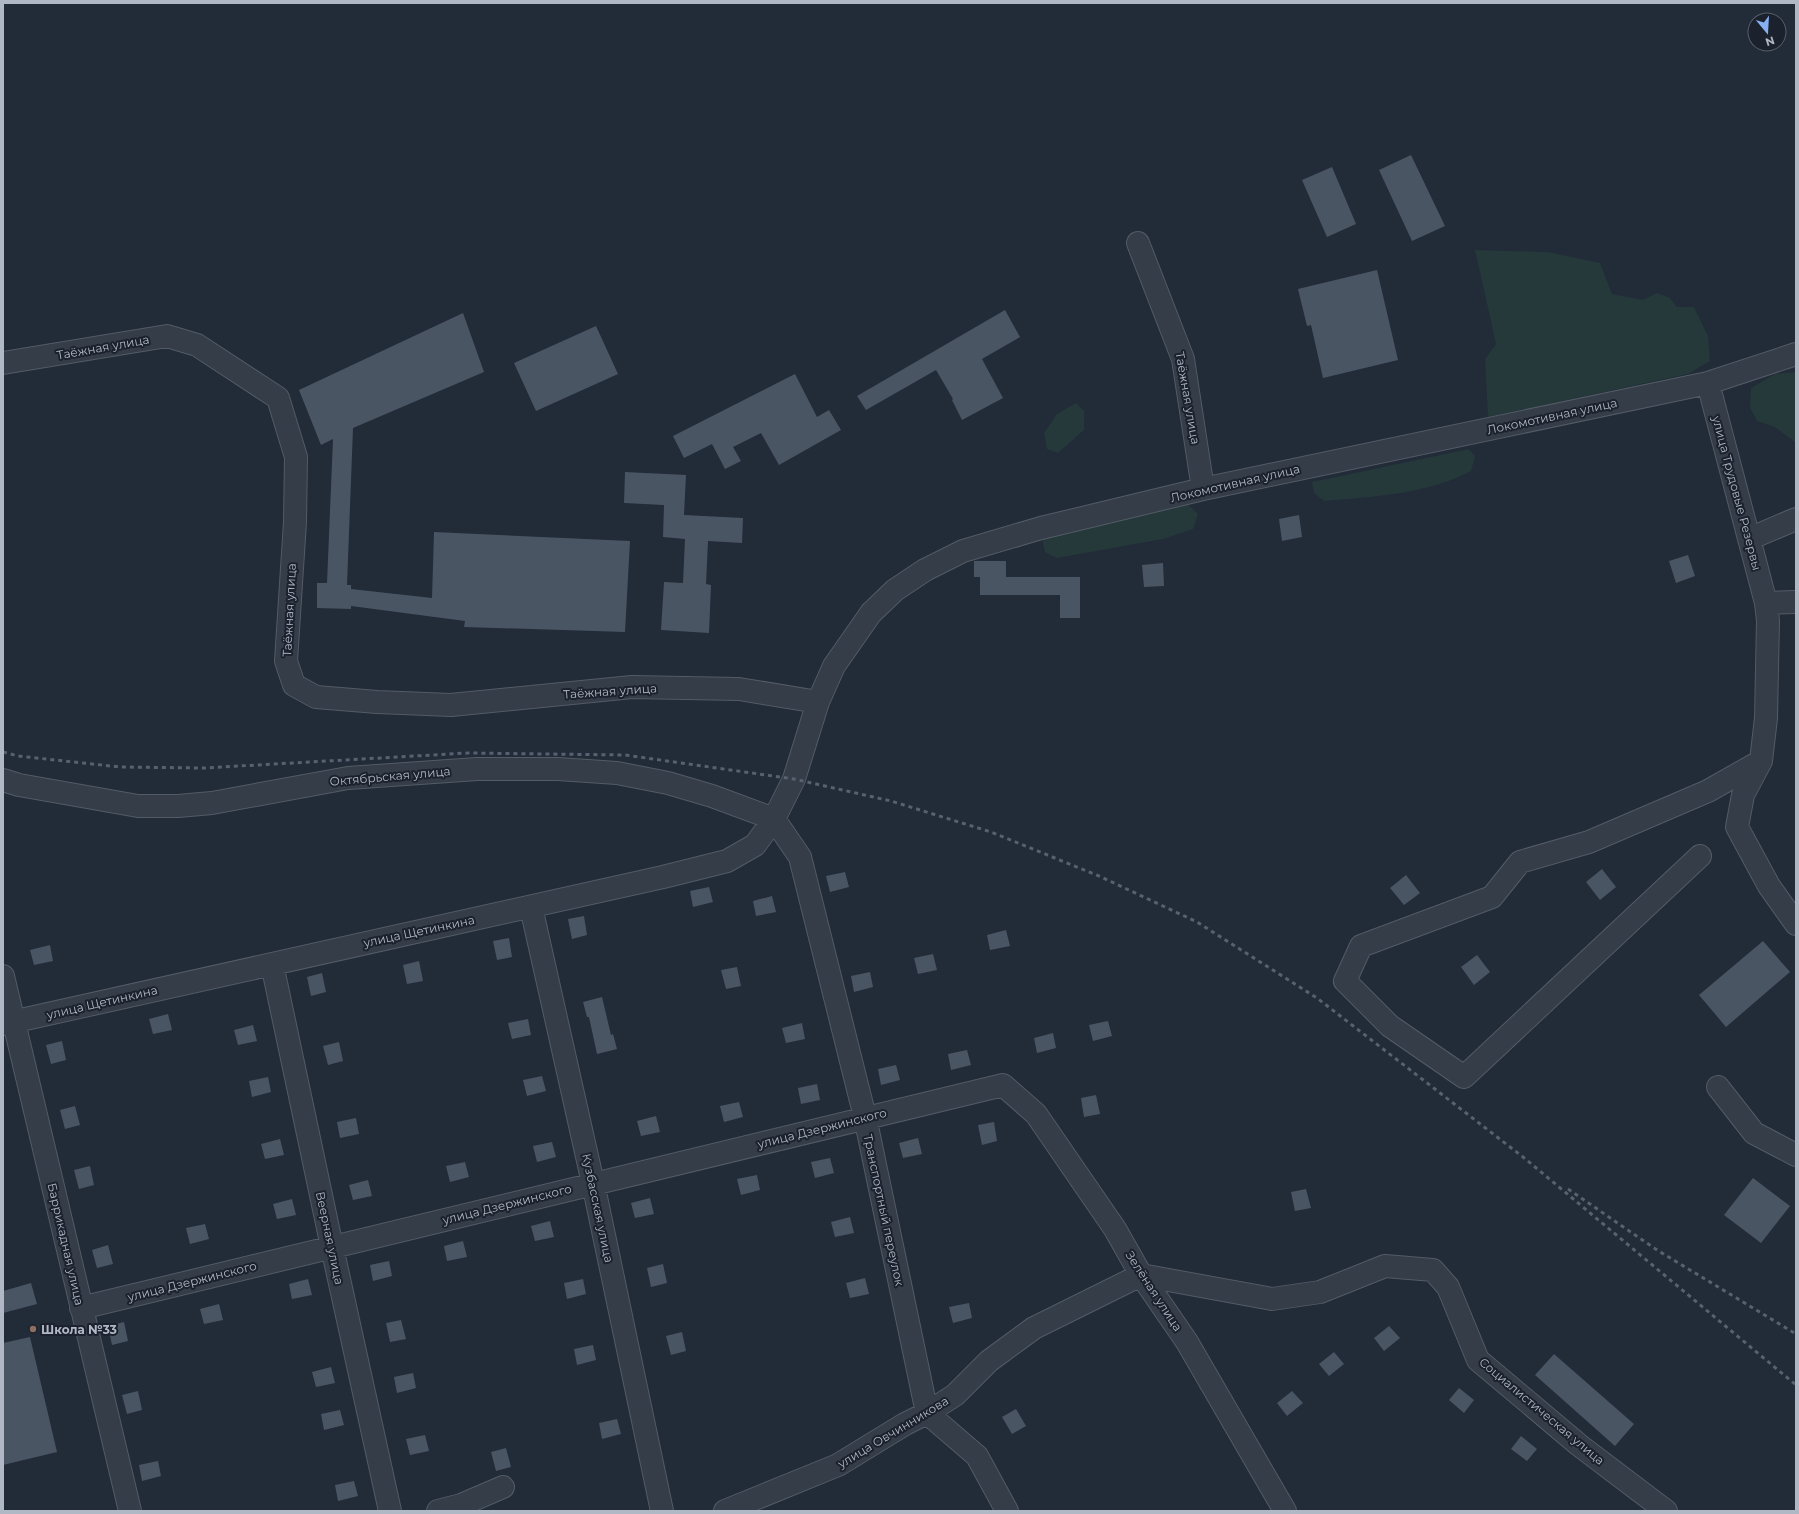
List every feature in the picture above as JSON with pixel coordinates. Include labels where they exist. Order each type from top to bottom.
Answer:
[{"type":"street","name":"Таёжная улица","points":[[1138,243],[1183,359],[1203,489]]},
{"type":"street","name":"Таёжная улица","points":[[3,363],[167,336],[197,345],[278,398],[296,457],[295,522],[286,661],[294,685],[316,697],[377,702],[451,704],[632,687],[739,688],[818,702]]},
{"type":"street","name":"Локомотивная улица","points":[[794,779],[818,702],[834,666],[871,613],[895,590],[925,570],[963,551],[1003,538],[1203,489],[1708,383],[1796,354]]},
{"type":"street","name":"улица Трудовые Резервы","points":[[1708,383],[1766,603],[1768,621],[1766,718],[1761,761],[1743,795],[1737,827],[1769,886],[1796,924]]},
{"type":"street","points":[[1749,539],[1796,519]]},
{"type":"street","points":[[1766,603],[1796,602]]},
{"type":"street","points":[[1700,856],[1464,1076],[1390,1026],[1345,981],[1361,946],[1492,897],[1520,862],[1589,842],[1708,791],[1761,761]]},
{"type":"street","name":"Октябрьская улица","points":[[3,780],[20,785],[138,806],[178,806],[212,803],[348,778],[477,769],[558,769],[617,773],[668,783],[712,796],[774,819]]},
{"type":"street","name":"улица Щетинкина","points":[[9,1023],[531,907],[727,861],[755,845],[774,819],[794,779]]},
{"type":"street","name":"Транспортный переулок","points":[[774,819],[800,857],[865,1117],[927,1414]]},
{"type":"street","name":"Кузбасская улица","points":[[531,907],[593,1183],[662,1511]]},
{"type":"street","name":"Веерная улица","points":[[272,964],[390,1511]]},
{"type":"street","name":"Баррикадная улица","points":[[3,976],[9,1023],[81,1308],[130,1511]]},
{"type":"street","name":"улица Дзержинского","points":[[81,1308],[865,1117],[1003,1085]]},
{"type":"street","name":"Зелёная улица","points":[[1003,1085],[1036,1114],[1115,1229],[1142,1275],[1187,1342],[1285,1511]]},
{"type":"street","points":[[1718,1087],[1754,1133],[1796,1155]]},
{"type":"street","name":"Социалистическая улица","points":[[1142,1275],[1272,1299],[1320,1292],[1385,1266],[1433,1270],[1448,1287],[1478,1360],[1579,1445],[1666,1511]]},
{"type":"street","name":"улица Овчинникова","points":[[724,1511],[838,1465],[905,1424],[927,1414],[955,1395],[989,1361],[1034,1328],[1142,1275]]},
{"type":"street","points":[[927,1414],[977,1456],[1007,1511]]},
{"type":"street","points":[[438,1511],[461,1505],[503,1487]]},
{"type":"shaded area","points":[[1475,250],[1548,252],[1600,263],[1612,294],[1643,300],[1657,293],[1670,298],[1677,307],[1694,307],[1708,336],[1710,361],[1688,374],[1488,417],[1485,359],[1496,344]]},
{"type":"shaded area","points":[[1796,372],[1796,443],[1775,427],[1757,421],[1750,408],[1751,388],[1775,374]]},
{"type":"shaded area","points":[[1076,403],[1084,411],[1084,430],[1058,453],[1047,449],[1044,433],[1057,414]]},
{"type":"shaded area","points":[[1469,449],[1475,456],[1471,471],[1455,479],[1437,485],[1418,490],[1380,496],[1324,501],[1314,493],[1312,482]]},
{"type":"shaded area","points":[[1179,496],[1198,514],[1193,529],[1163,539],[1057,558],[1045,552],[1041,528]]},
{"type":"building","points":[[1411,155],[1445,226],[1412,241],[1379,170]]},
{"type":"building","points":[[1332,167],[1356,224],[1327,237],[1302,180]]},
{"type":"building","points":[[1377,270],[1398,360],[1323,378],[1311,325],[1307,326],[1298,289]]},
{"type":"building","points":[[1005,310],[1020,337],[982,359],[1003,398],[962,420],[952,400],[953,399],[936,370],[866,410],[857,396]]},
{"type":"building","points":[[463,313],[484,372],[353,428],[347,585],[351,585],[351,589],[432,598],[434,532],[630,541],[625,632],[464,627],[465,621],[351,606],[351,609],[317,608],[317,583],[327,583],[333,439],[321,445],[299,390]]},
{"type":"building","points":[[596,326],[618,374],[536,411],[514,363]]},
{"type":"building","points":[[795,374],[817,417],[829,410],[841,430],[779,465],[761,433],[733,447],[741,461],[725,469],[712,444],[684,458],[673,436]]},
{"type":"building","points":[[625,472],[686,475],[684,515],[743,518],[742,543],[708,541],[706,584],[711,585],[709,633],[661,630],[664,582],[683,583],[685,539],[663,537],[664,505],[624,503]]},
{"type":"building","points":[[1299,515],[1302,537],[1282,541],[1279,519]]},
{"type":"building","points":[[1688,555],[1695,576],[1676,583],[1669,561]]},
{"type":"building","points":[[974,561],[1006,561],[1006,577],[1080,577],[1080,618],[1060,618],[1060,595],[980,595],[980,577],[974,577]]},
{"type":"building","points":[[1163,563],[1164,586],[1144,587],[1142,565]]},
{"type":"building","points":[[1602,869],[1616,887],[1600,900],[1586,882]]},
{"type":"building","points":[[845,872],[849,887],[830,892],[826,876]]},
{"type":"building","points":[[1406,875],[1420,893],[1404,905],[1390,888]]},
{"type":"building","points":[[709,887],[713,902],[693,907],[690,891]]},
{"type":"building","points":[[772,896],[776,912],[756,916],[753,901]]},
{"type":"building","points":[[584,916],[587,935],[572,939],[568,919]]},
{"type":"building","points":[[1006,930],[1010,946],[990,950],[987,935]]},
{"type":"building","points":[[509,938],[512,957],[497,960],[493,941]]},
{"type":"building","points":[[1763,941],[1790,972],[1726,1027],[1699,995]]},
{"type":"building","points":[[50,945],[53,961],[34,965],[30,950]]},
{"type":"building","points":[[933,954],[937,970],[918,974],[914,958]]},
{"type":"building","points":[[1477,955],[1490,972],[1474,985],[1461,967]]},
{"type":"building","points":[[419,961],[423,981],[407,984],[403,965]]},
{"type":"building","points":[[737,967],[741,986],[726,989],[721,970]]},
{"type":"building","points":[[870,972],[873,987],[854,992],[851,976]]},
{"type":"building","points":[[322,973],[326,992],[311,996],[307,977]]},
{"type":"building","points":[[602,997],[611,1035],[613,1034],[617,1049],[597,1054],[589,1017],[587,1017],[583,1002]]},
{"type":"building","points":[[168,1014],[172,1030],[153,1034],[149,1019]]},
{"type":"building","points":[[528,1019],[531,1035],[512,1039],[508,1023]]},
{"type":"building","points":[[1108,1021],[1112,1036],[1093,1041],[1089,1025]]},
{"type":"building","points":[[802,1023],[805,1039],[786,1043],[782,1028]]},
{"type":"building","points":[[253,1025],[257,1041],[238,1045],[234,1030]]},
{"type":"building","points":[[1053,1033],[1056,1048],[1037,1053],[1034,1038]]},
{"type":"building","points":[[62,1041],[66,1060],[51,1064],[46,1045]]},
{"type":"building","points":[[339,1042],[343,1061],[328,1065],[323,1046]]},
{"type":"building","points":[[967,1050],[971,1065],[951,1070],[948,1054]]},
{"type":"building","points":[[896,1065],[900,1080],[881,1085],[878,1069]]},
{"type":"building","points":[[542,1076],[546,1091],[527,1096],[523,1080]]},
{"type":"building","points":[[268,1077],[271,1092],[252,1097],[249,1081]]},
{"type":"building","points":[[817,1084],[820,1100],[801,1104],[798,1088]]},
{"type":"building","points":[[1096,1095],[1100,1114],[1084,1117],[1081,1098]]},
{"type":"building","points":[[739,1102],[743,1117],[724,1122],[720,1106]]},
{"type":"building","points":[[75,1106],[80,1125],[65,1129],[60,1110]]},
{"type":"building","points":[[656,1116],[660,1132],[641,1136],[637,1121]]},
{"type":"building","points":[[356,1118],[359,1134],[340,1138],[337,1122]]},
{"type":"building","points":[[994,1122],[997,1141],[982,1145],[978,1125]]},
{"type":"building","points":[[918,1138],[922,1154],[903,1158],[899,1143]]},
{"type":"building","points":[[280,1139],[284,1155],[265,1159],[261,1144]]},
{"type":"building","points":[[552,1142],[556,1157],[537,1162],[533,1146]]},
{"type":"building","points":[[830,1158],[834,1173],[815,1178],[811,1162]]},
{"type":"building","points":[[465,1162],[469,1177],[450,1182],[446,1166]]},
{"type":"building","points":[[90,1166],[94,1185],[79,1189],[74,1170]]},
{"type":"building","points":[[757,1175],[760,1190],[741,1195],[737,1179]]},
{"type":"building","points":[[1753,1178],[1790,1206],[1761,1243],[1724,1215]]},
{"type":"building","points":[[368,1180],[372,1196],[353,1200],[349,1185]]},
{"type":"building","points":[[1306,1189],[1311,1208],[1295,1211],[1291,1192]]},
{"type":"building","points":[[650,1198],[654,1214],[635,1218],[631,1203]]},
{"type":"building","points":[[292,1199],[296,1215],[277,1219],[273,1204]]},
{"type":"building","points":[[850,1217],[854,1233],[835,1237],[831,1222]]},
{"type":"building","points":[[550,1221],[554,1237],[535,1241],[531,1226]]},
{"type":"building","points":[[205,1224],[209,1239],[190,1244],[186,1228]]},
{"type":"building","points":[[463,1241],[467,1257],[447,1261],[444,1246]]},
{"type":"building","points":[[108,1245],[113,1264],[97,1268],[92,1250]]},
{"type":"building","points":[[389,1261],[392,1276],[373,1281],[370,1265]]},
{"type":"building","points":[[663,1264],[667,1283],[651,1287],[647,1268]]},
{"type":"building","points":[[865,1278],[869,1294],[850,1298],[846,1283]]},
{"type":"building","points":[[308,1279],[312,1295],[292,1299],[289,1284]]},
{"type":"building","points":[[583,1279],[586,1294],[567,1299],[564,1283]]},
{"type":"building","points":[[31,1283],[37,1304],[3,1313],[3,1291]]},
{"type":"building","points":[[969,1303],[972,1318],[953,1323],[949,1307]]},
{"type":"building","points":[[219,1304],[223,1320],[204,1324],[200,1309]]},
{"type":"building","points":[[401,1320],[406,1339],[390,1342],[386,1323]]},
{"type":"building","points":[[124,1322],[128,1341],[112,1345],[108,1326]]},
{"type":"building","points":[[1389,1326],[1400,1338],[1384,1351],[1374,1338]]},
{"type":"building","points":[[682,1332],[686,1351],[671,1355],[666,1336]]},
{"type":"building","points":[[30,1337],[57,1452],[3,1465],[3,1343]]},
{"type":"building","points":[[593,1345],[596,1360],[577,1365],[574,1349]]},
{"type":"building","points":[[1334,1352],[1344,1364],[1329,1376],[1319,1364]]},
{"type":"building","points":[[1554,1354],[1634,1424],[1615,1446],[1535,1375]]},
{"type":"building","points":[[331,1367],[335,1383],[316,1387],[312,1372]]},
{"type":"building","points":[[413,1373],[416,1388],[397,1393],[394,1377]]},
{"type":"building","points":[[1459,1388],[1474,1400],[1464,1413],[1449,1400]]},
{"type":"building","points":[[138,1391],[142,1410],[127,1414],[122,1395]]},
{"type":"building","points":[[1292,1391],[1303,1403],[1287,1416],[1277,1403]]},
{"type":"building","points":[[1016,1409],[1026,1426],[1012,1434],[1002,1417]]},
{"type":"building","points":[[340,1410],[344,1425],[324,1430],[321,1414]]},
{"type":"building","points":[[617,1419],[621,1434],[602,1439],[599,1423]]},
{"type":"building","points":[[425,1435],[429,1451],[410,1455],[406,1439]]},
{"type":"building","points":[[1521,1436],[1537,1449],[1527,1461],[1511,1449]]},
{"type":"building","points":[[506,1448],[511,1467],[496,1471],[491,1452]]},
{"type":"building","points":[[158,1461],[161,1476],[142,1481],[139,1465]]},
{"type":"building","points":[[354,1481],[358,1496],[338,1501],[335,1485]]},
{"type":"railway","points":[[3,752],[18,756],[120,767],[204,768],[468,753],[625,755],[794,779],[891,801],[991,832],[1099,876],[1197,922],[1317,998],[1523,1157],[1796,1385]]},
{"type":"railway","points":[[1568,1189],[1657,1250],[1796,1334]]},
{"type":"place","name":"Школа №33","points":[[33,1329]]}]
